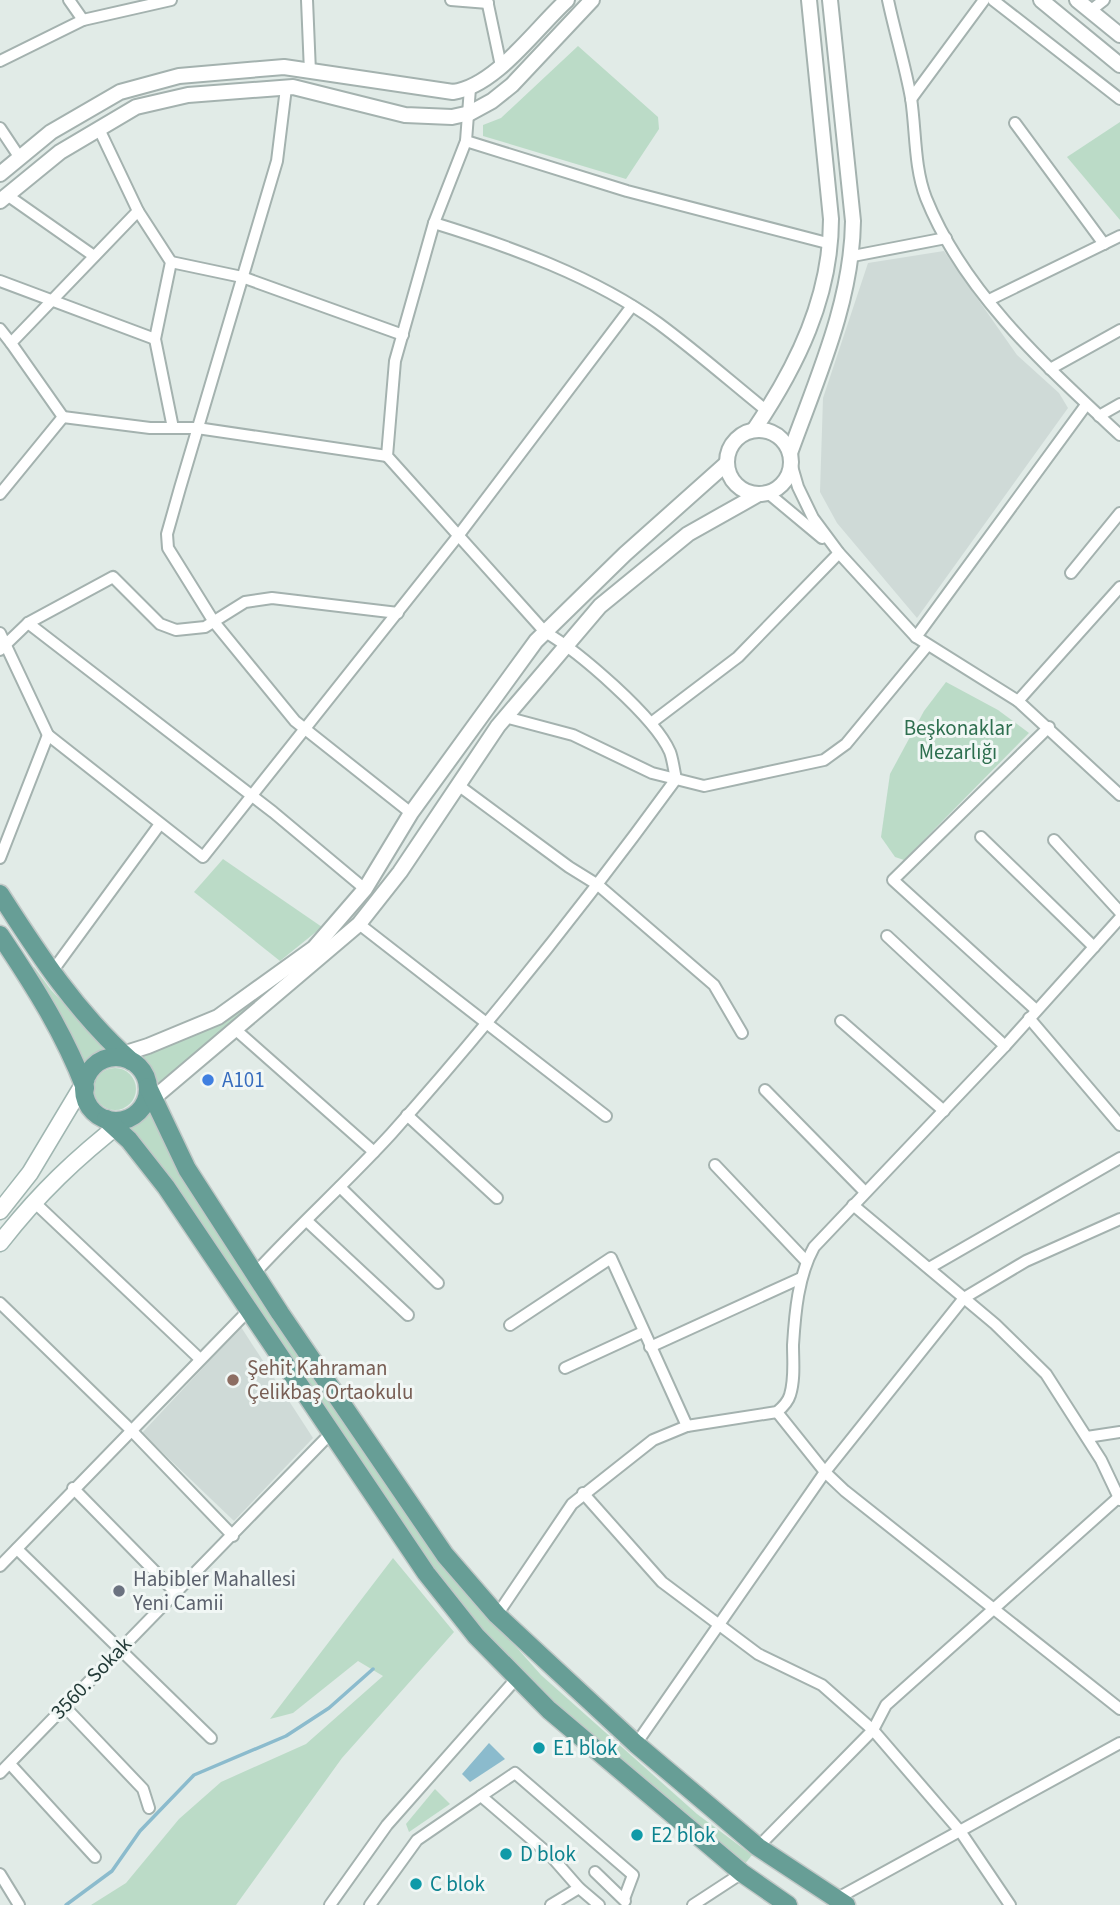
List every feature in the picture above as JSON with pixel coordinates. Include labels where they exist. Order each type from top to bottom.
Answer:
[{"type":"main road","points":[[0,894],[51,974],[121,1058],[146,1076],[148,1098],[187,1170],[254,1274],[445,1555],[496,1615],[636,1744],[758,1847],[841,1902]]},
{"type":"main road","points":[[0,935],[39,995],[73,1057],[85,1084],[90,1107],[116,1122],[166,1187],[446,1600],[516,1679],[743,1873],[788,1905]]},
{"type":"main road","points":[[0,1211],[30,1173],[100,1062],[121,1058]]},
{"type":"main road","points":[[0,1243],[33,1201],[84,1150],[148,1098]]},
{"type":"street","points":[[69,0],[83,20]]},
{"type":"street","points":[[0,61],[83,20],[171,0]]},
{"type":"street","points":[[307,0],[310,72]]},
{"type":"street","points":[[451,0],[487,2],[501,66]]},
{"type":"street","points":[[0,173],[51,132],[120,92],[148,82],[179,76],[284,68],[453,92],[470,88],[501,66],[566,0]]},
{"type":"street","points":[[94,256],[4,198],[60,152],[136,107],[188,95],[286,88],[405,115],[452,117],[470,113],[492,101],[512,85],[592,0]]},
{"type":"street","points":[[754,430],[799,354],[827,278],[831,219],[809,0]]},
{"type":"street","points":[[148,1098],[236,1030],[359,924],[400,872],[505,717],[600,606],[688,534],[785,481],[837,319],[853,256],[853,221],[830,0]]},
{"type":"street","points":[[888,0],[911,100],[921,179],[926,198],[946,238],[1017,336],[1120,435]]},
{"type":"street","points":[[911,100],[984,0]]},
{"type":"street","points":[[993,0],[1120,99]]},
{"type":"street","points":[[1041,0],[1120,65]]},
{"type":"street","points":[[1077,0],[1120,35]]},
{"type":"street","points":[[1090,10],[1104,0]]},
{"type":"street","points":[[286,88],[277,161],[167,534],[168,548],[214,622],[306,730],[411,813]]},
{"type":"street","points":[[387,456],[396,361],[434,223],[466,142],[470,88]]},
{"type":"street","points":[[1015,123],[1104,244]]},
{"type":"street","points":[[0,128],[20,158]]},
{"type":"street","points":[[99,129],[138,211],[171,262],[155,339],[173,428]]},
{"type":"street","points":[[466,142],[627,191],[831,244]]},
{"type":"street","points":[[10,343],[138,211]]},
{"type":"street","points":[[434,223],[497,242],[612,294],[657,323],[767,411]]},
{"type":"street","points":[[989,300],[1120,236]]},
{"type":"street","points":[[853,256],[946,238]]},
{"type":"street","points":[[171,262],[242,277],[403,335]]},
{"type":"street","points":[[0,281],[155,339]]},
{"type":"street","points":[[398,613],[272,598],[245,603],[205,627],[176,630],[160,624],[113,577],[28,623],[2,642],[48,735],[203,857],[250,795],[306,730],[398,613],[458,536],[632,306]]},
{"type":"street","points":[[0,329],[63,417],[197,428],[387,456],[545,632],[567,645],[651,723],[670,752],[676,779],[598,885],[407,1115],[307,1222],[254,1274]]},
{"type":"street","points":[[1050,369],[1120,330]]},
{"type":"street","points":[[1099,416],[1120,404]]},
{"type":"street","points":[[916,637],[1086,405]]},
{"type":"street","points":[[0,494],[63,417]]},
{"type":"street","points":[[839,553],[764,493],[741,488],[733,481],[727,463],[731,445],[745,432],[764,430],[780,437],[791,458],[798,487],[813,518],[839,553],[916,637],[1018,701],[1120,795]]},
{"type":"street","points":[[121,1058],[218,1017],[314,948],[365,889],[411,813],[545,632],[625,554],[727,463]]},
{"type":"street","points":[[1072,573],[1120,513]]},
{"type":"street","points":[[651,723],[738,657],[839,553]]},
{"type":"street","points":[[1018,701],[1120,587]]},
{"type":"street","points":[[28,623],[250,795],[365,889]]},
{"type":"street","points":[[505,717],[573,735],[652,773],[704,786],[824,760],[846,744],[927,646]]},
{"type":"street","points":[[1049,727],[893,880],[1032,1014],[1119,1120]]},
{"type":"street","points":[[0,858],[48,735]]},
{"type":"street","points":[[458,785],[569,867],[598,885],[714,985],[742,1033]]},
{"type":"street","points":[[51,974],[160,824]]},
{"type":"street","points":[[981,837],[1094,947]]},
{"type":"street","points":[[1054,840],[1120,912]]},
{"type":"street","points":[[496,1615],[572,1504],[653,1440],[687,1426],[777,1412],[790,1397],[801,1278],[814,1247],[1005,1046],[1120,918]]},
{"type":"street","points":[[359,924],[606,1116]]},
{"type":"street","points":[[887,936],[1005,1046]]},
{"type":"street","points":[[841,1021],[944,1111]]},
{"type":"street","points":[[236,1030],[374,1152]]},
{"type":"street","points":[[765,1090],[865,1192]]},
{"type":"street","points":[[407,1115],[497,1198]]},
{"type":"street","points":[[929,1268],[1120,1158]]},
{"type":"street","points":[[715,1165],[806,1261]]},
{"type":"street","points":[[340,1186],[438,1283]]},
{"type":"street","points":[[33,1201],[200,1359]]},
{"type":"street","points":[[758,1847],[873,1730],[886,1704],[1119,1498],[1087,1437],[1046,1374],[964,1298],[853,1205]]},
{"type":"street","points":[[636,1744],[825,1472],[964,1298],[1026,1261],[1120,1219]]},
{"type":"street","points":[[307,1222],[408,1315]]},
{"type":"street","points":[[510,1325],[611,1258],[687,1426]]},
{"type":"street","points":[[650,1347],[801,1278]]},
{"type":"street","points":[[0,1303],[130,1429],[233,1536]]},
{"type":"street","points":[[0,1566],[130,1429],[248,1311]]},
{"type":"street","points":[[565,1368],[643,1332]]},
{"type":"street","points":[[777,1412],[825,1472],[845,1491],[995,1607],[1120,1709]]},
{"type":"street","points":[[1087,1437],[1120,1432]]},
{"type":"street","name":"3560. Sokak","points":[[0,1773],[331,1433]]},
{"type":"street","points":[[73,1488],[175,1592]]},
{"type":"street","points":[[583,1493],[662,1581],[719,1627],[758,1654],[822,1685],[873,1730],[960,1831],[1010,1905]]},
{"type":"street","points":[[16,1549],[211,1738]]},
{"type":"street","points":[[330,1905],[387,1825],[516,1679]]},
{"type":"street","points":[[65,1706],[143,1788],[149,1808]]},
{"type":"street","points":[[841,1902],[960,1831],[1120,1743]]},
{"type":"street","points":[[9,1764],[95,1857]]},
{"type":"street","points":[[370,1905],[416,1840],[515,1773],[633,1875],[625,1901],[595,1872]]},
{"type":"street","points":[[481,1796],[551,1856],[579,1888],[599,1905]]},
{"type":"street","points":[[693,1905],[743,1873]]},
{"type":"street","points":[[0,1874],[19,1905]]},
{"type":"street","points":[[551,1905],[579,1888]]},
{"type":"shaded area","points":[[944,251],[1017,355],[1059,393],[1068,408],[917,618],[837,523],[820,492],[823,398],[868,263]]},
{"type":"shaded area","name":"Şehit Kahraman Çelikbaş Ortaokulu","points":[[241,1327],[313,1438],[234,1521],[142,1433]]},
{"type":"green space","points":[[578,46],[658,117],[659,129],[626,179],[483,136],[483,125],[501,118]]},
{"type":"green space","points":[[1120,122],[1120,220],[1067,157]]},
{"type":"green space","name":"Beşkonaklar Mezarlığı","points":[[946,682],[998,710],[1029,733],[904,860],[895,857],[881,837],[890,774],[924,711]]},
{"type":"green space","points":[[223,859],[322,927],[280,961],[194,892]]},
{"type":"green space","points":[[316,953],[160,1085],[143,1056],[228,1020]]},
{"type":"green space","points":[[34,967],[51,990],[107,1050],[94,1055],[85,1066],[30,970]]},
{"type":"green space","points":[[115,1068],[130,1074],[136,1089],[130,1104],[115,1110],[100,1104],[94,1089],[100,1074]]},
{"type":"green space","points":[[151,1113],[439,1560],[541,1675],[697,1814],[752,1855],[744,1865],[531,1683],[450,1594],[127,1129]]},
{"type":"green space","points":[[393,1558],[454,1632],[342,1758],[236,1905],[91,1905],[126,1883],[179,1819],[221,1782],[306,1744],[383,1676],[358,1661],[293,1713],[270,1719]]},
{"type":"green space","points":[[435,1789],[450,1804],[409,1832],[406,1824]]},
{"type":"water","points":[[489,1743],[505,1759],[470,1782],[462,1774]]},
{"type":"waterway","points":[[66,1905],[112,1871],[140,1831],[194,1775],[286,1736],[329,1708],[373,1669]]},
{"type":"place","name":"A101","points":[[208,1080]]},
{"type":"place","name":"Şehit Kahraman Çelikbaş Ortaokulu","points":[[233,1380]]},
{"type":"place","name":"Habibler Mahallesi Yeni Camii","points":[[119,1591]]},
{"type":"place","name":"E1 blok","points":[[539,1748]]},
{"type":"place","name":"E2 blok","points":[[637,1835]]},
{"type":"place","name":"D blok","points":[[506,1854]]},
{"type":"place","name":"C blok","points":[[416,1884]]}]
